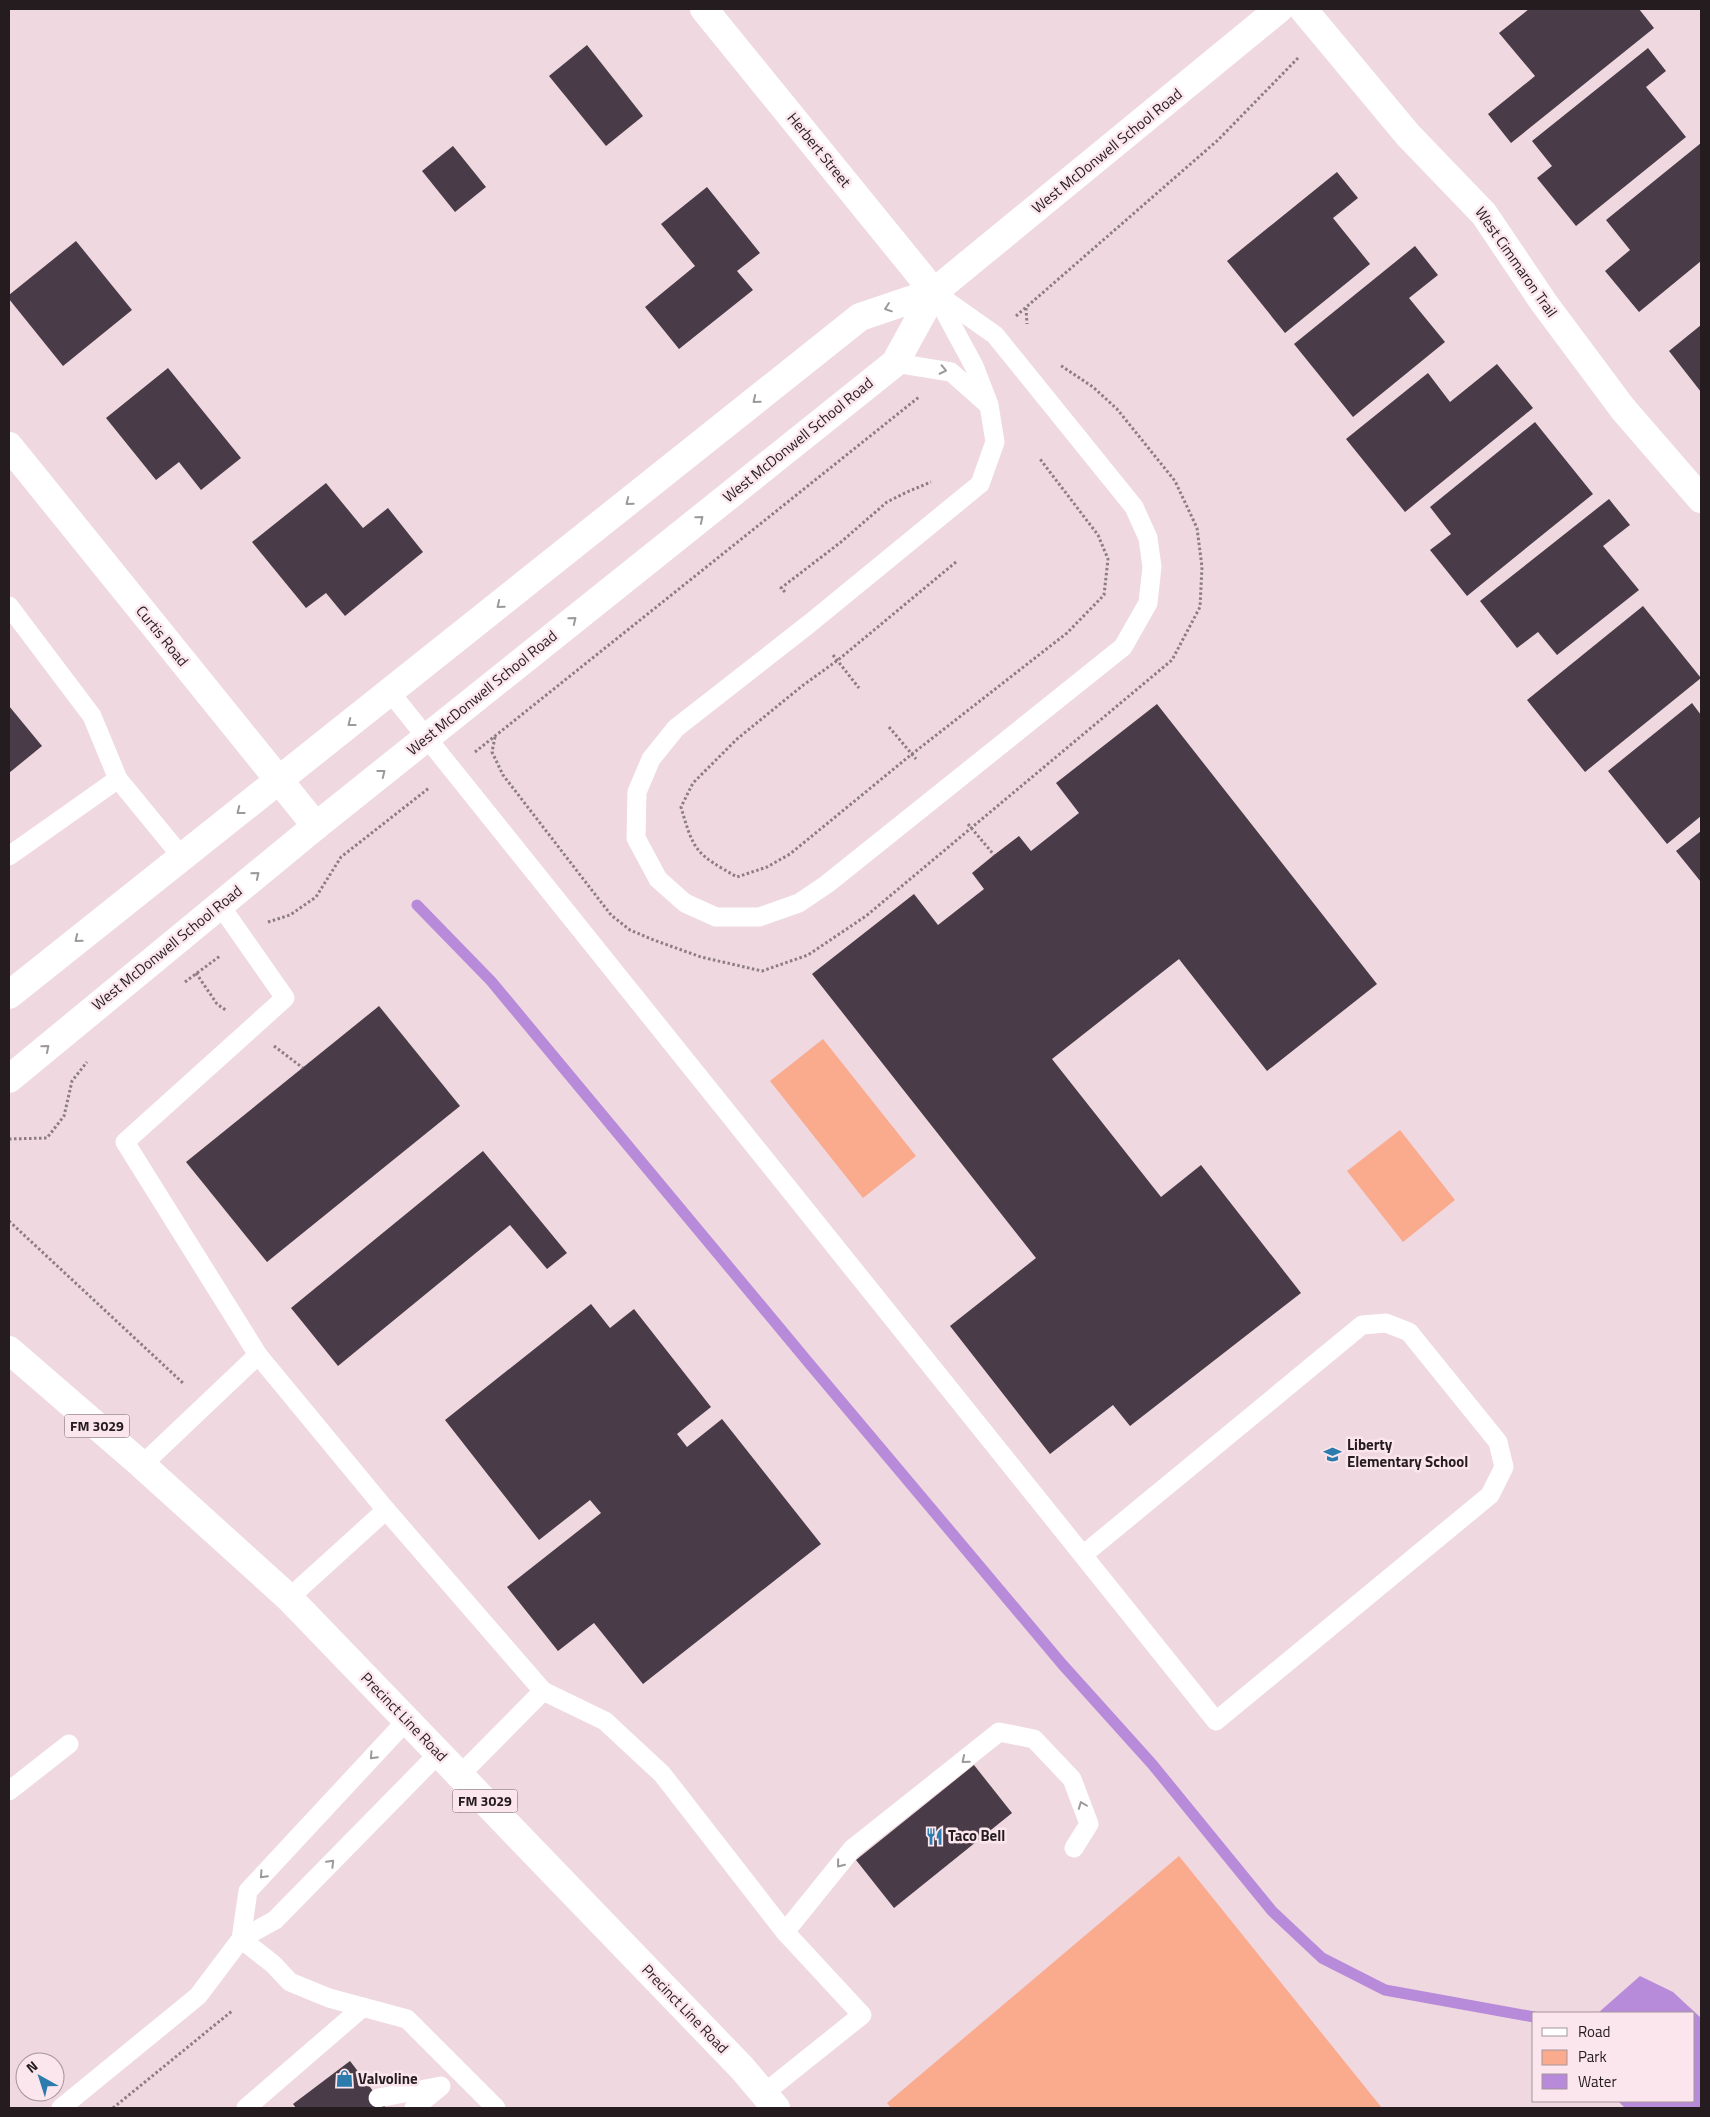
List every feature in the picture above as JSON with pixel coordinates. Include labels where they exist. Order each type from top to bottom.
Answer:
[{"type":"main road","name":"Herbert Street","points":[[704,9],[934,292]]},
{"type":"main road","name":"West McDonwell School Road","points":[[9,995],[860,317],[934,292],[1280,9]]},
{"type":"main road","name":"West Cimmaron Trail","points":[[1303,9],[1408,135],[1484,214],[1544,303],[1623,409],[1701,499]]},
{"type":"main road","name":"West McDonwell School Road","points":[[9,1079],[316,826],[895,363],[934,292]]},
{"type":"main road","name":"Curtis Road","points":[[9,446],[316,826]]},
{"type":"main road","name":"Precinct Line Road","points":[[9,1350],[142,1465],[289,1598],[742,2068],[769,2101]]},
{"type":"lane","points":[[934,292],[995,335],[1134,507],[1148,538],[1152,567],[1148,603],[1123,647],[827,884],[798,903],[759,917],[716,917],[685,903],[658,878],[636,838],[636,792],[651,759],[676,728],[809,624],[980,484],[996,442],[989,405],[974,366],[934,292]]},
{"type":"lane","points":[[895,363],[951,372],[989,405]]},
{"type":"lane","points":[[9,606],[92,716],[118,779],[182,857]]},
{"type":"lane","points":[[390,692],[1216,1721],[1490,1495],[1504,1467],[1498,1442],[1409,1332],[1386,1322],[1362,1325],[1083,1555]]},
{"type":"lane","points":[[9,856],[118,779]]},
{"type":"lane","points":[[220,905],[286,998],[125,1142],[258,1355],[386,1510],[543,1691],[605,1721],[662,1774],[785,1932],[862,2015],[769,2101]]},
{"type":"lane","points":[[142,1465],[258,1355]]},
{"type":"lane","points":[[289,1598],[386,1510]]},
{"type":"lane","points":[[460,1775],[543,1691]]},
{"type":"lane","points":[[242,1939],[248,1890],[407,1720]]},
{"type":"lane","points":[[785,1932],[852,1849],[999,1732],[1034,1739],[1072,1779],[1089,1824],[1074,1848]]},
{"type":"lane","points":[[9,1790],[69,1744]]},
{"type":"lane","points":[[61,2108],[198,1996],[242,1939],[275,1920],[439,1753]]},
{"type":"lane","points":[[242,1939],[273,1964],[290,1982],[329,1998],[407,2019],[496,2108]]},
{"type":"lane","points":[[246,2108],[363,2007]]},
{"type":"lane","points":[[414,2108],[460,2071]]},
{"type":"lane","points":[[378,2098],[441,2086]]},
{"type":"lane","points":[[430,2108],[441,2086]]},
{"type":"path","points":[[1027,327],[1026,307],[1218,140],[1323,32]]},
{"type":"path","points":[[495,736],[492,752],[503,775],[611,915],[630,930],[701,957],[762,971],[808,955],[866,916],[1172,660],[1200,606],[1202,567],[1196,528],[1175,481],[1117,408],[1092,387],[1054,361]]},
{"type":"path","points":[[956,562],[838,660],[802,686],[737,739],[693,783],[682,807],[690,840],[705,859],[738,877],[767,867],[790,854],[912,754],[1067,633],[1104,595],[1108,559],[1098,535],[1040,459]]},
{"type":"path","points":[[785,592],[781,588],[841,542],[888,502],[906,492],[937,480]]},
{"type":"path","points":[[833,655],[859,688]]},
{"type":"path","points":[[889,727],[916,760]]},
{"type":"path","points":[[968,824],[994,855]]},
{"type":"path","points":[[9,1222],[206,1404]]},
{"type":"path","points":[[113,2108],[232,2011]]},
{"type":"green space","points":[[823,1039],[916,1156],[863,1198],[770,1081]]},
{"type":"green space","points":[[1400,1130],[1455,1200],[1403,1242],[1347,1171]]},
{"type":"green space","points":[[1179,1856],[1382,2108],[891,2108],[887,2103]]},
{"type":"water","points":[[1640,1976],[1673,1992],[1695,2012],[1599,2012]]},
{"type":"water","points":[[1695,2012],[1701,2018],[1701,2108],[1625,2108],[1619,2102],[1695,2102]]},
{"type":"building","points":[[1529,9],[1639,9],[1654,28],[1511,143],[1488,114],[1535,76],[1499,33]]},
{"type":"building","points":[[587,45],[643,116],[606,146],[549,76]]},
{"type":"building","points":[[1648,48],[1666,71],[1646,87],[1686,137],[1576,226],[1537,178],[1552,166],[1532,141]]},
{"type":"building","points":[[1701,143],[1701,261],[1639,312],[1605,271],[1630,250],[1606,220]]},
{"type":"building","points":[[453,146],[486,187],[455,212],[422,171]]},
{"type":"building","points":[[1337,172],[1358,198],[1333,218],[1370,264],[1285,333],[1227,261]]},
{"type":"building","points":[[707,187],[760,253],[737,271],[753,290],[679,349],[645,307],[695,266],[661,224]]},
{"type":"building","points":[[76,241],[132,310],[63,366],[9,299],[9,295]]},
{"type":"building","points":[[1415,246],[1438,275],[1409,298],[1445,342],[1353,417],[1294,344]]},
{"type":"building","points":[[1701,325],[1701,392],[1669,351]]},
{"type":"building","points":[[1497,364],[1533,408],[1405,512],[1346,439],[1428,373],[1450,402]]},
{"type":"building","points":[[168,368],[241,458],[201,490],[179,462],[156,480],[106,418]]},
{"type":"building","points":[[1535,422],[1593,494],[1467,596],[1430,550],[1451,534],[1430,507]]},
{"type":"building","points":[[326,483],[363,528],[388,508],[423,552],[345,616],[326,593],[306,608],[252,542]]},
{"type":"building","points":[[1609,499],[1630,525],[1603,546],[1639,590],[1557,655],[1538,632],[1517,648],[1480,601]]},
{"type":"building","points":[[1643,606],[1701,678],[1585,772],[1527,700]]},
{"type":"building","points":[[1692,703],[1701,715],[1701,816],[1667,844],[1608,771]]},
{"type":"building","points":[[1157,704],[1377,984],[1267,1071],[1179,959],[1052,1059],[1161,1197],[1201,1165],[1301,1293],[1130,1426],[1113,1405],[1050,1454],[950,1326],[1036,1258],[812,974],[914,894],[938,925],[984,889],[972,873],[994,855],[1019,836],[1031,851],[1079,813],[1056,783]]},
{"type":"building","points":[[9,706],[42,746],[9,773]]},
{"type":"building","points":[[1701,831],[1701,882],[1676,851]]},
{"type":"building","points":[[379,1006],[460,1106],[267,1262],[186,1162]]},
{"type":"building","points":[[483,1151],[567,1253],[547,1269],[510,1225],[338,1366],[291,1308]]},
{"type":"building","points":[[591,1304],[610,1328],[634,1309],[711,1407],[677,1434],[687,1447],[722,1419],[821,1544],[643,1684],[594,1623],[558,1651],[507,1587],[601,1513],[590,1500],[539,1540],[445,1420]]},
{"type":"building","name":"Taco Bell","points":[[974,1765],[1012,1813],[894,1908],[856,1860]]},
{"type":"building","name":"Valvoline","points":[[350,2061],[386,2108],[296,2108],[293,2104]]},
{"type":"waterway","points":[[417,905],[491,981],[1062,1664],[1152,1764],[1272,1911],[1322,1958],[1385,1990],[1532,2017]]},
{"type":"place","name":"Liberty Elementary School","points":[[1333,1454]]},
{"type":"place","name":"Taco Bell","points":[[934,1836]]},
{"type":"place","name":"Valvoline","points":[[344,2079]]}]
